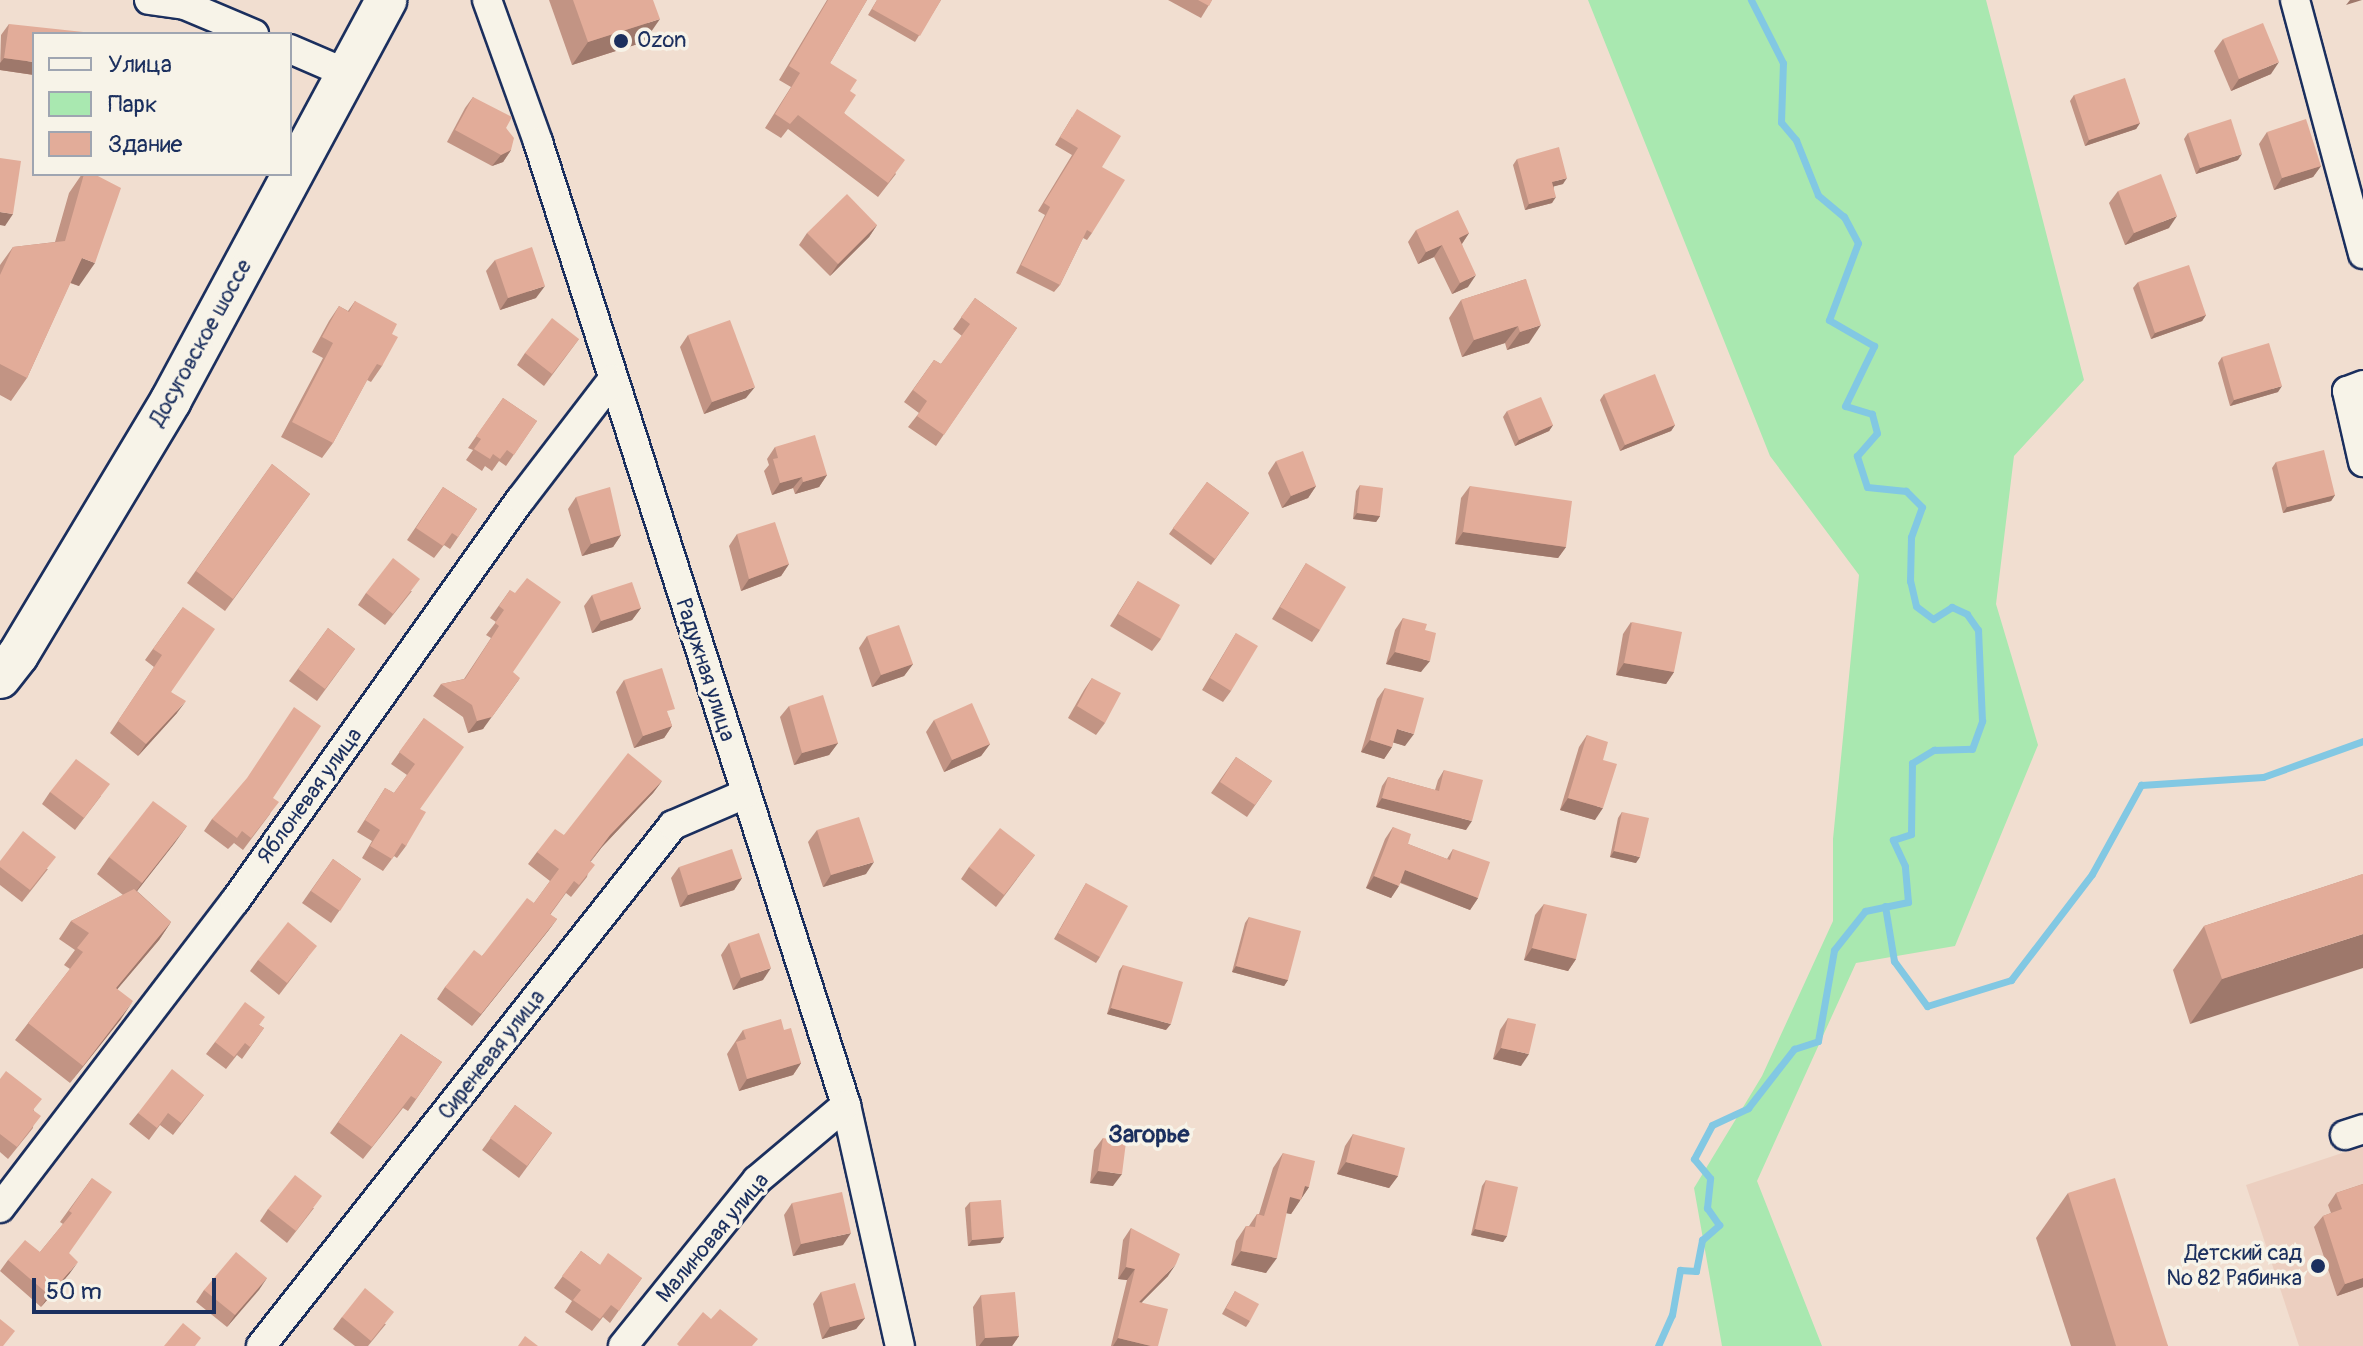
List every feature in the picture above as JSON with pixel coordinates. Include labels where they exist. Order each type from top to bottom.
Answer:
[{"type":"main road","name":"Досуговское шоссе","points":[[292,174],[386,0]]},
{"type":"main road","name":"Досуговское шоссе","points":[[0,678],[18,655],[171,400],[291,176]]},
{"type":"street","points":[[149,0],[185,5],[249,32]]},
{"type":"street","name":"Радужная улица","points":[[487,0],[538,142],[846,1105],[900,1346]]},
{"type":"street","points":[[2295,0],[2363,254]]},
{"type":"street","points":[[292,50],[346,73]]},
{"type":"street","name":"Яблоневая улица","points":[[0,1208],[235,901],[521,499],[613,379]]},
{"type":"street","points":[[2363,385],[2347,391],[2363,462]]},
{"type":"street","name":"Сиреневая улица","points":[[261,1346],[673,825],[745,794]]},
{"type":"street","name":"Малиновая улица","points":[[623,1346],[757,1180],[846,1105]]},
{"type":"shaded area","name":"Детский сад № 82 Рябинка","points":[[2363,1146],[2363,1346],[2299,1346],[2246,1185]]},
{"type":"green space","points":[[1588,0],[1986,0],[2084,380],[2014,456],[1996,604],[2038,745],[1955,946],[1856,963],[1757,1181],[1822,1346],[1722,1346],[1694,1188],[1762,1076],[1833,921],[1833,839],[1859,575],[1770,456]]},
{"type":"building","points":[[573,0],[653,0],[660,19],[588,42]]},
{"type":"building","points":[[828,0],[867,0],[830,63],[857,80],[850,91],[856,95],[844,113],[905,160],[888,183],[798,115],[790,124],[775,114],[800,73],[789,66]]},
{"type":"building","points":[[877,0],[941,0],[920,36],[872,9]]},
{"type":"building","points":[[1198,0],[1212,0],[1209,6]]},
{"type":"building","points":[[2263,23],[2279,62],[2239,79],[2223,39]]},
{"type":"building","points":[[9,24],[83,32],[32,32],[32,62],[4,58]]},
{"type":"building","points":[[2125,78],[2140,123],[2089,140],[2074,95]]},
{"type":"building","points":[[473,97],[512,117],[506,128],[514,138],[511,150],[501,155],[455,130]]},
{"type":"building","points":[[1077,109],[1121,136],[1102,167],[1125,180],[1092,233],[1087,230],[1060,285],[1021,265],[1050,207],[1044,203],[1078,148],[1060,137]]},
{"type":"building","points":[[2231,119],[2242,154],[2200,168],[2188,133]]},
{"type":"building","points":[[2306,119],[2321,166],[2282,178],[2267,132]]},
{"type":"building","points":[[1559,147],[1567,178],[1552,182],[1556,197],[1529,204],[1517,159]]},
{"type":"building","points":[[0,158],[21,161],[13,214],[0,212]]},
{"type":"building","points":[[2161,174],[2177,216],[2134,233],[2118,191]]},
{"type":"building","points":[[83,176],[98,176],[121,188],[95,263],[82,258],[27,378],[0,364],[0,275],[13,247],[65,241]]},
{"type":"building","points":[[847,194],[877,225],[838,264],[807,233]]},
{"type":"building","points":[[1458,210],[1469,233],[1459,238],[1476,275],[1460,283],[1442,245],[1426,252],[1416,230]]},
{"type":"building","points":[[532,247],[545,286],[508,298],[495,260]]},
{"type":"building","points":[[2189,265],[2206,315],[2155,333],[2138,282]]},
{"type":"building","points":[[1526,279],[1541,325],[1520,332],[1518,326],[1474,340],[1461,300]]},
{"type":"building","points":[[975,298],[1017,328],[944,435],[917,416],[927,401],[913,390],[934,360],[941,364],[970,324],[961,317]]},
{"type":"building","points":[[355,301],[397,324],[392,334],[398,337],[382,366],[377,364],[370,375],[333,443],[292,422],[333,343],[322,337],[339,306],[349,312]]},
{"type":"building","points":[[552,318],[579,339],[552,374],[525,353]]},
{"type":"building","points":[[730,320],[755,387],[712,402],[688,335]]},
{"type":"building","points":[[2269,343],[2282,386],[2234,400],[2222,357]]},
{"type":"building","points":[[1655,374],[1675,425],[1625,445],[1604,394]]},
{"type":"building","points":[[1541,397],[1553,425],[1519,440],[1507,411]]},
{"type":"building","points":[[503,398],[537,421],[514,455],[507,450],[500,459],[493,454],[490,459],[474,449],[481,439],[476,436]]},
{"type":"building","points":[[815,435],[827,475],[803,482],[802,477],[780,483],[773,459],[778,458],[775,447]]},
{"type":"building","points":[[2324,450],[2335,495],[2287,507],[2276,462]]},
{"type":"building","points":[[1303,451],[1316,486],[1291,496],[1276,461]]},
{"type":"building","points":[[272,464],[310,494],[233,599],[196,571]]},
{"type":"building","points":[[1207,482],[1249,513],[1215,559],[1173,528]]},
{"type":"building","points":[[1360,485],[1383,488],[1380,516],[1357,513]]},
{"type":"building","points":[[1470,486],[1572,501],[1566,547],[1463,532]]},
{"type":"building","points":[[443,487],[477,509],[458,537],[452,533],[443,546],[416,528]]},
{"type":"building","points":[[610,487],[621,535],[591,544],[576,497]]},
{"type":"building","points":[[775,522],[789,564],[749,579],[737,534]]},
{"type":"building","points":[[393,558],[420,579],[393,614],[366,593]]},
{"type":"building","points":[[1306,563],[1346,587],[1320,630],[1280,607]]},
{"type":"building","points":[[527,578],[561,602],[513,672],[520,678],[492,717],[477,721],[472,705],[441,684],[465,679],[499,626],[495,623],[504,610],[499,606],[510,590],[515,593]]},
{"type":"building","points":[[1138,581],[1180,605],[1161,639],[1118,614]]},
{"type":"building","points":[[632,582],[641,608],[601,621],[592,595]]},
{"type":"building","points":[[183,607],[215,629],[171,692],[186,701],[146,744],[118,721],[162,655],[153,649]]},
{"type":"building","points":[[1403,618],[1427,624],[1425,630],[1436,633],[1430,661],[1395,652]]},
{"type":"building","points":[[1632,622],[1682,632],[1674,672],[1624,663]]},
{"type":"building","points":[[899,625],[913,664],[881,675],[867,636]]},
{"type":"building","points":[[328,628],[355,649],[325,689],[298,669]]},
{"type":"building","points":[[1236,633],[1258,646],[1231,691],[1210,678]]},
{"type":"building","points":[[662,668],[675,709],[667,711],[672,726],[643,736],[624,680]]},
{"type":"building","points":[[1092,678],[1121,693],[1105,723],[1077,706]]},
{"type":"building","points":[[1385,688],[1424,698],[1414,734],[1397,729],[1392,747],[1370,740]]},
{"type":"building","points":[[823,695],[838,743],[802,753],[789,706]]},
{"type":"building","points":[[972,703],[990,744],[952,760],[934,720]]},
{"type":"building","points":[[294,707],[321,726],[273,798],[279,802],[251,838],[242,831],[237,838],[212,819],[247,778]]},
{"type":"building","points":[[424,718],[464,747],[420,809],[426,812],[406,846],[402,843],[392,859],[370,846],[380,830],[365,820],[385,788],[394,793],[415,764],[399,752]]},
{"type":"building","points":[[1587,735],[1608,742],[1603,760],[1617,764],[1603,808],[1568,798]]},
{"type":"building","points":[[628,753],[662,781],[610,835],[590,861],[595,865],[579,885],[574,881],[550,914],[557,919],[481,1014],[445,987],[474,950],[482,956],[527,898],[534,903],[559,869],[537,852],[555,829],[564,835]]},
{"type":"building","points":[[1236,757],[1272,781],[1255,805],[1220,782]]},
{"type":"building","points":[[76,759],[110,784],[84,818],[50,792]]},
{"type":"building","points":[[1444,770],[1483,780],[1472,821],[1382,798],[1388,777],[1439,791]]},
{"type":"building","points":[[153,801],[187,826],[142,883],[109,857]]},
{"type":"building","points":[[1622,812],[1649,818],[1640,857],[1614,851]]},
{"type":"building","points":[[859,817],[874,862],[831,875],[817,830]]},
{"type":"building","points":[[1393,827],[1411,834],[1408,844],[1450,860],[1453,849],[1490,862],[1478,898],[1405,870],[1399,886],[1374,876]]},
{"type":"building","points":[[1000,828],[1035,855],[1004,895],[969,867]]},
{"type":"building","points":[[23,831],[56,857],[30,890],[0,867],[0,861]]},
{"type":"building","points":[[732,849],[742,878],[688,895],[679,867]]},
{"type":"building","points":[[333,859],[361,879],[340,911],[311,891]]},
{"type":"building","points":[[2363,874],[2363,934],[2222,979],[2204,926]]},
{"type":"building","points":[[1086,883],[1128,906],[1100,957],[1058,933]]},
{"type":"building","points":[[134,889],[171,922],[116,988],[133,1001],[83,1066],[28,1023],[83,952],[77,948],[89,933],[71,921]]},
{"type":"building","points":[[1544,904],[1587,914],[1576,959],[1532,948]]},
{"type":"building","points":[[1249,917],[1301,931],[1288,980],[1236,966]]},
{"type":"building","points":[[288,922],[317,946],[287,983],[258,960]]},
{"type":"building","points":[[759,933],[771,968],[741,978],[729,943]]},
{"type":"building","points":[[1123,965],[1183,982],[1171,1024],[1111,1008]]},
{"type":"building","points":[[245,1002],[265,1017],[259,1025],[264,1028],[250,1047],[245,1043],[234,1057],[215,1042]]},
{"type":"building","points":[[1508,1018],[1536,1024],[1529,1054],[1501,1048]]},
{"type":"building","points":[[781,1019],[784,1030],[791,1028],[801,1063],[747,1079],[736,1042],[746,1039],[743,1030]]},
{"type":"building","points":[[401,1034],[442,1062],[416,1099],[411,1096],[372,1147],[338,1122]]},
{"type":"building","points":[[172,1069],[204,1095],[181,1123],[168,1113],[157,1128],[138,1113]]},
{"type":"building","points":[[6,1071],[42,1099],[33,1110],[41,1116],[17,1147],[0,1134],[0,1079]]},
{"type":"building","points":[[515,1105],[552,1133],[527,1166],[490,1138]]},
{"type":"building","points":[[1353,1134],[1405,1148],[1398,1176],[1346,1162]]},
{"type":"building","points":[[1103,1138],[1126,1142],[1122,1174],[1098,1171]]},
{"type":"building","points":[[1283,1153],[1315,1161],[1309,1187],[1305,1186],[1301,1200],[1290,1197],[1277,1258],[1241,1251],[1246,1226],[1255,1227],[1257,1214],[1264,1216]]},
{"type":"building","points":[[295,1175],[322,1196],[296,1231],[268,1209]]},
{"type":"building","points":[[92,1178],[112,1192],[69,1253],[78,1262],[49,1295],[8,1260],[25,1240],[40,1252],[72,1213],[69,1211]]},
{"type":"building","points":[[2115,1178],[2168,1346],[2116,1346],[2068,1193]]},
{"type":"building","points":[[1486,1180],[1518,1187],[1507,1236],[1475,1229]]},
{"type":"building","points":[[2363,1184],[2363,1278],[2345,1284],[2323,1216],[2342,1209],[2336,1193]]},
{"type":"building","points":[[842,1192],[851,1233],[801,1244],[792,1203]]},
{"type":"building","points":[[1001,1200],[1004,1237],[972,1240],[970,1202]]},
{"type":"building","points":[[1131,1228],[1180,1254],[1176,1264],[1139,1302],[1168,1309],[1158,1346],[1118,1338],[1135,1269],[1126,1267]]},
{"type":"building","points":[[581,1251],[600,1265],[608,1253],[642,1278],[619,1311],[611,1305],[600,1319],[573,1300],[581,1290],[562,1276]]},
{"type":"building","points":[[236,1252],[267,1278],[235,1315],[204,1290]]},
{"type":"building","points":[[855,1283],[865,1318],[830,1327],[821,1292]]},
{"type":"building","points":[[365,1288],[394,1312],[371,1341],[342,1317]]},
{"type":"building","points":[[1235,1291],[1259,1304],[1250,1321],[1226,1308]]},
{"type":"building","points":[[1015,1292],[1019,1336],[985,1338],[981,1295]]},
{"type":"building","points":[[720,1309],[758,1339],[752,1346],[677,1344],[703,1312],[711,1319]]},
{"type":"building","points":[[0,1319],[15,1331],[3,1346],[0,1346]]},
{"type":"building","points":[[183,1323],[201,1338],[195,1346],[164,1346]]},
{"type":"building","points":[[525,1336],[538,1346],[518,1346]]},
{"type":"waterway","points":[[1658,1346],[1672,1315],[1680,1270],[1696,1271],[1702,1240],[1719,1225],[1707,1208],[1710,1178],[1694,1159],[1712,1125],[1748,1108],[1794,1049],[1818,1041],[1834,950],[1865,911],[1908,902],[1905,866],[1893,840],[1911,834],[1912,763],[1934,750],[1972,749],[1982,721],[1978,630],[1967,614],[1952,607],[1933,619],[1916,606],[1910,581],[1911,537],[1922,507],[1906,491],[1867,487],[1857,456],[1877,433],[1872,414],[1845,406],[1874,346],[1829,320],[1858,243],[1844,217],[1818,195],[1796,140],[1781,122],[1783,63],[1751,0]]},
{"type":"waterway","points":[[1885,906],[1894,961],[1927,1006],[2011,980],[2092,874],[2141,785],[2263,777],[2363,741]]},
{"type":"place","name":"Ozon","points":[[621,41]]},
{"type":"place","name":"Детский сад № 82 Рябинка","points":[[2318,1266]]},
{"type":"district","name":"Загорье","points":[[1149,1135]]}]
